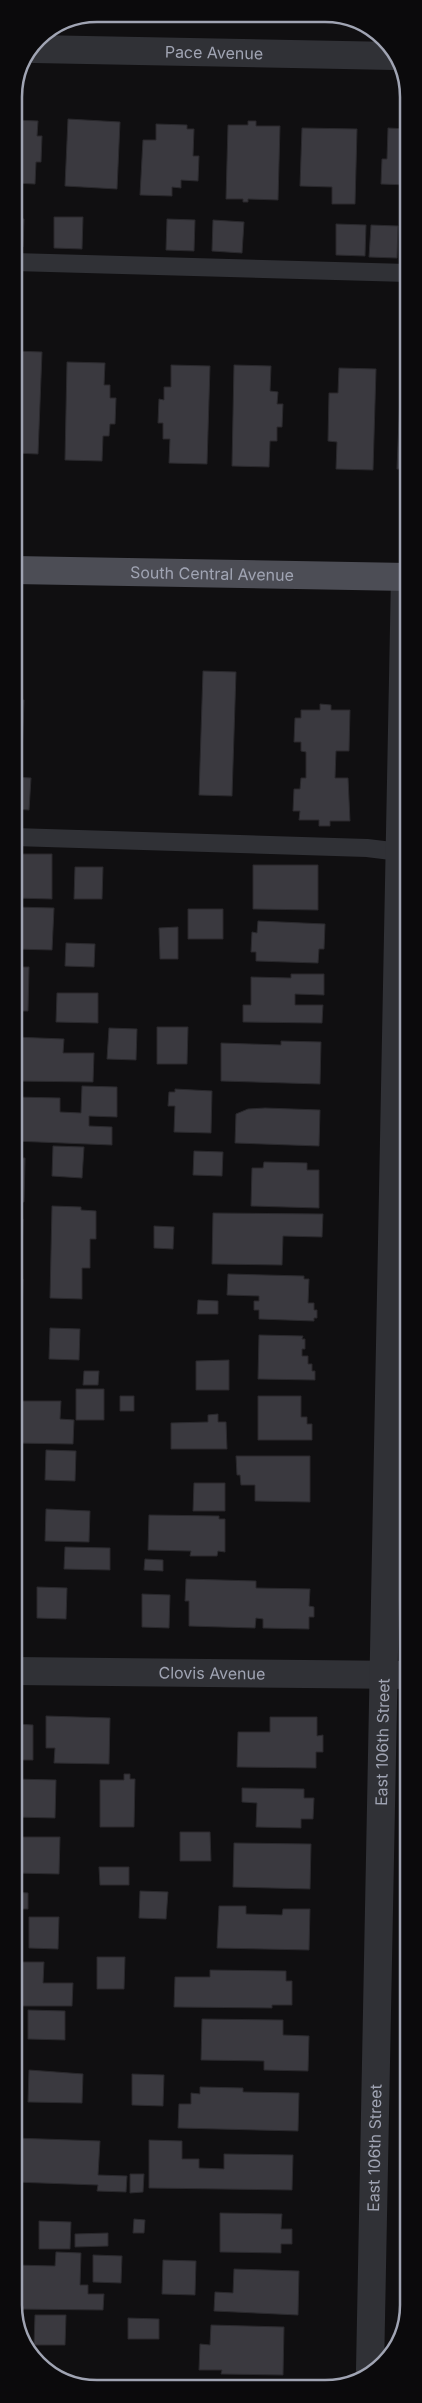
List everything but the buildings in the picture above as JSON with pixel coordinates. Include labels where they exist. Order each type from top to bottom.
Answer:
[{"type":"main road","name":"South Central Avenue","points":[[22,570],[400,576]]},
{"type":"street","name":"Pace Avenue","points":[[41,49],[387,56]]},
{"type":"street","name":"East 106th Street","points":[[370,2365],[396,1675],[400,1264]]},
{"type":"street","name":"Clovis Avenue","points":[[22,1671],[396,1675]]},
{"type":"lane","points":[[22,262],[400,273]]},
{"type":"lane","points":[[22,837],[357,848],[400,852]]}]
